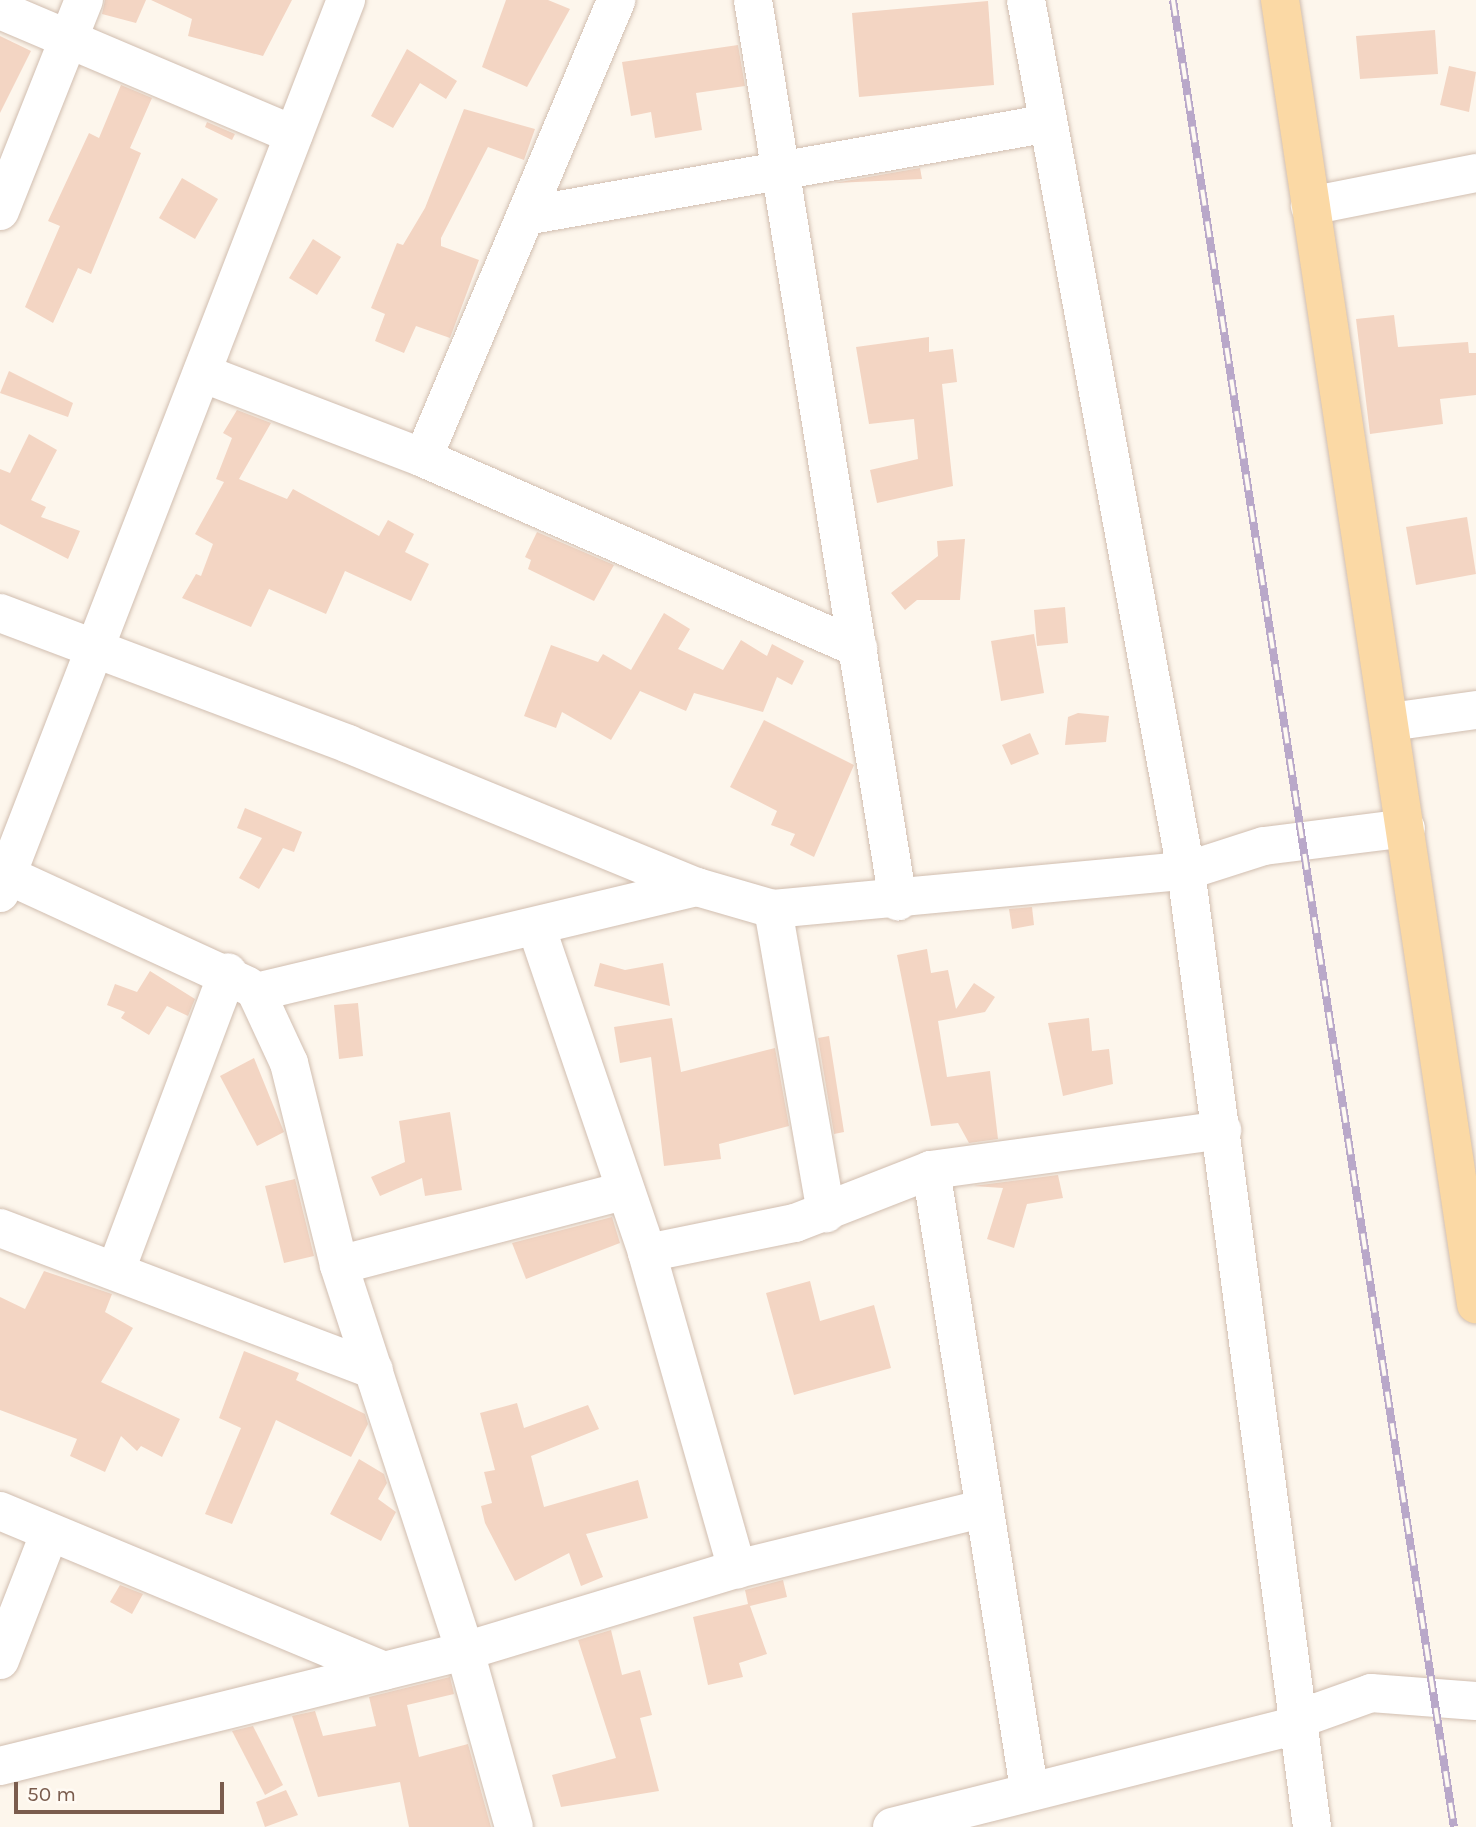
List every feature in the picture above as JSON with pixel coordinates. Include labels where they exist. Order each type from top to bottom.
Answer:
[{"type":"main road","points":[[1280,0],[1473,1257],[1476,1304]]},
{"type":"street","points":[[0,211],[84,0]]},
{"type":"street","points":[[346,0],[202,373],[91,647],[3,884],[242,982],[537,929],[697,887]]},
{"type":"street","points":[[424,458],[531,215],[616,0]]},
{"type":"street","points":[[753,0],[777,176],[858,648],[898,901]]},
{"type":"street","points":[[1026,0],[1044,124],[1186,872],[1312,1827]]},
{"type":"street","points":[[0,10],[69,37],[294,135]]},
{"type":"street","points":[[531,215],[777,176],[1044,124]]},
{"type":"street","points":[[1310,206],[1476,173]]},
{"type":"street","points":[[202,373],[424,458],[858,648]]},
{"type":"street","points":[[0,613],[697,887],[773,909],[898,901],[1186,872],[1264,846],[1406,828]]},
{"type":"street","points":[[1390,722],[1476,710]]},
{"type":"street","points":[[773,909],[825,1213]]},
{"type":"street","points":[[537,929],[624,1191],[648,1253],[737,1569]]},
{"type":"street","points":[[242,982],[289,1063],[339,1265],[465,1651],[514,1827]]},
{"type":"street","points":[[116,1270],[242,982]]},
{"type":"street","points":[[648,1253],[825,1213],[931,1170],[1222,1130]]},
{"type":"street","points":[[931,1170],[982,1509],[1029,1789]]},
{"type":"street","points":[[339,1265],[624,1191]]},
{"type":"street","points":[[0,1228],[374,1370]]},
{"type":"street","points":[[0,1766],[465,1651],[737,1569],[982,1509]]},
{"type":"street","points":[[0,1511],[384,1671]]},
{"type":"street","points":[[0,1660],[51,1532]]},
{"type":"street","points":[[892,1827],[1029,1789],[1299,1725],[1304,1717],[1371,1693],[1476,1701]]},
{"type":"building","points":[[105,0],[146,0],[136,23],[102,14]]},
{"type":"building","points":[[151,0],[292,0],[263,56],[188,36],[192,19]]},
{"type":"building","points":[[506,0],[548,0],[570,9],[527,87],[482,67]]},
{"type":"building","points":[[988,1],[994,85],[859,97],[852,13]]},
{"type":"building","points":[[1435,30],[1438,74],[1360,79],[1356,36]]},
{"type":"building","points":[[0,36],[31,51],[0,113]]},
{"type":"building","points":[[738,45],[745,86],[696,93],[702,130],[655,138],[651,112],[631,116],[622,62]]},
{"type":"building","points":[[407,49],[457,81],[446,99],[420,83],[393,128],[371,116]]},
{"type":"building","points":[[1449,66],[1476,72],[1469,112],[1440,105]]},
{"type":"building","points":[[121,85],[152,98],[130,148],[141,153],[91,274],[78,268],[53,323],[25,307],[60,226],[48,221],[89,133],[99,138]]},
{"type":"building","points":[[464,109],[535,129],[524,160],[488,147],[441,238],[441,246],[479,260],[450,338],[416,326],[404,353],[375,341],[385,314],[371,308],[397,243],[403,245],[425,208]]},
{"type":"building","points":[[207,122],[235,134],[232,140],[205,127]]},
{"type":"building","points":[[920,168],[922,179],[834,183]]},
{"type":"building","points":[[182,178],[218,199],[195,239],[159,218]]},
{"type":"building","points":[[313,239],[341,257],[317,295],[289,278]]},
{"type":"building","points":[[1394,315],[1398,347],[1468,342],[1469,353],[1476,353],[1476,395],[1440,399],[1443,424],[1370,434],[1356,319]]},
{"type":"building","points":[[929,337],[929,352],[953,349],[957,382],[942,384],[953,486],[877,503],[870,470],[918,459],[914,419],[869,424],[856,347]]},
{"type":"building","points":[[9,371],[73,403],[68,417],[0,393]]},
{"type":"building","points":[[237,410],[271,423],[239,479],[287,499],[293,489],[379,536],[388,520],[414,534],[405,552],[429,564],[411,601],[345,571],[326,614],[269,589],[251,627],[182,598],[196,574],[201,576],[213,544],[195,534],[224,482],[216,479],[232,438],[223,433]]},
{"type":"building","points":[[29,434],[57,450],[31,500],[46,507],[41,517],[80,531],[68,559],[0,524],[0,469],[10,473]]},
{"type":"building","points":[[1467,517],[1476,574],[1416,585],[1406,527]]},
{"type":"building","points":[[537,532],[614,565],[594,601],[528,569],[531,560],[525,557]]},
{"type":"building","points":[[965,539],[960,600],[917,600],[905,610],[891,593],[938,556],[937,541]]},
{"type":"building","points":[[1065,607],[1068,643],[1037,646],[1034,610]]},
{"type":"building","points":[[664,613],[690,629],[678,649],[723,670],[741,640],[767,656],[772,644],[804,661],[792,685],[777,677],[763,712],[694,693],[686,711],[640,691],[611,740],[562,712],[556,728],[524,716],[551,645],[598,662],[603,654],[631,670]]},
{"type":"building","points":[[1034,634],[1044,693],[1001,701],[991,641]]},
{"type":"building","points":[[1078,713],[1109,716],[1106,742],[1065,745],[1068,717]]},
{"type":"building","points":[[764,720],[854,765],[814,857],[790,845],[795,834],[771,825],[777,811],[730,787]]},
{"type":"building","points":[[1030,733],[1039,754],[1011,765],[1002,745]]},
{"type":"building","points":[[245,808],[302,832],[294,852],[283,848],[259,889],[239,878],[262,838],[237,828]]},
{"type":"building","points":[[1032,907],[1034,925],[1012,929],[1009,909]]},
{"type":"building","points":[[927,949],[931,973],[948,970],[956,1009],[974,983],[995,997],[985,1012],[938,1021],[947,1077],[990,1071],[998,1139],[969,1143],[958,1123],[931,1126],[897,955]]},
{"type":"building","points":[[600,963],[625,970],[663,963],[670,1006],[594,986]]},
{"type":"building","points":[[150,971],[195,999],[188,1016],[167,1006],[149,1035],[121,1018],[125,1012],[107,1005],[115,984],[137,992]]},
{"type":"building","points":[[358,1003],[363,1056],[339,1059],[334,1005]]},
{"type":"building","points":[[672,1018],[681,1072],[775,1048],[789,1126],[719,1144],[721,1159],[664,1166],[651,1057],[620,1063],[614,1027]]},
{"type":"building","points":[[1089,1018],[1092,1051],[1109,1049],[1113,1084],[1063,1096],[1048,1023]]},
{"type":"building","points":[[829,1036],[844,1132],[834,1134],[818,1038]]},
{"type":"building","points":[[254,1058],[284,1132],[257,1146],[220,1076]]},
{"type":"building","points":[[450,1112],[462,1190],[425,1196],[422,1178],[380,1196],[371,1177],[405,1162],[399,1121]]},
{"type":"building","points":[[1058,1175],[1063,1198],[1027,1204],[1014,1248],[987,1239],[1003,1188],[973,1186]]},
{"type":"building","points":[[295,1179],[314,1256],[284,1263],[265,1186]]},
{"type":"building","points":[[612,1217],[620,1243],[526,1279],[512,1243]]},
{"type":"building","points":[[44,1271],[112,1294],[105,1312],[133,1328],[101,1382],[180,1419],[162,1457],[141,1446],[137,1451],[121,1436],[105,1472],[70,1456],[77,1439],[0,1410],[0,1297],[25,1309]]},
{"type":"building","points":[[810,1281],[820,1321],[874,1305],[891,1368],[794,1395],[766,1293]]},
{"type":"building","points":[[244,1351],[299,1373],[296,1380],[365,1414],[368,1424],[351,1457],[276,1420],[232,1524],[205,1514],[241,1428],[219,1418]]},
{"type":"building","points":[[517,1403],[524,1428],[588,1405],[599,1429],[531,1456],[544,1507],[638,1480],[648,1518],[586,1534],[603,1577],[581,1586],[569,1553],[515,1581],[485,1523],[481,1506],[492,1503],[484,1472],[495,1470],[480,1413]]},
{"type":"building","points":[[359,1459],[384,1474],[387,1483],[378,1499],[396,1512],[381,1541],[330,1514]]},
{"type":"building","points":[[783,1580],[787,1597],[750,1606],[767,1654],[739,1663],[743,1677],[708,1685],[693,1617],[748,1604],[745,1590]]},
{"type":"building","points":[[120,1585],[143,1594],[132,1614],[110,1602]]},
{"type":"building","points":[[611,1630],[622,1675],[640,1670],[652,1715],[640,1718],[659,1791],[561,1807],[552,1775],[616,1758],[578,1640]]},
{"type":"building","points":[[450,1677],[454,1694],[407,1705],[419,1757],[468,1744],[491,1827],[409,1827],[400,1782],[318,1797],[292,1716],[315,1711],[323,1736],[376,1726],[369,1697]]},
{"type":"building","points":[[253,1726],[283,1785],[265,1795],[232,1731]]},
{"type":"building","points":[[286,1790],[298,1815],[265,1827],[256,1802]]},
{"type":"railway","points":[[1173,0],[1454,1827]]}]
